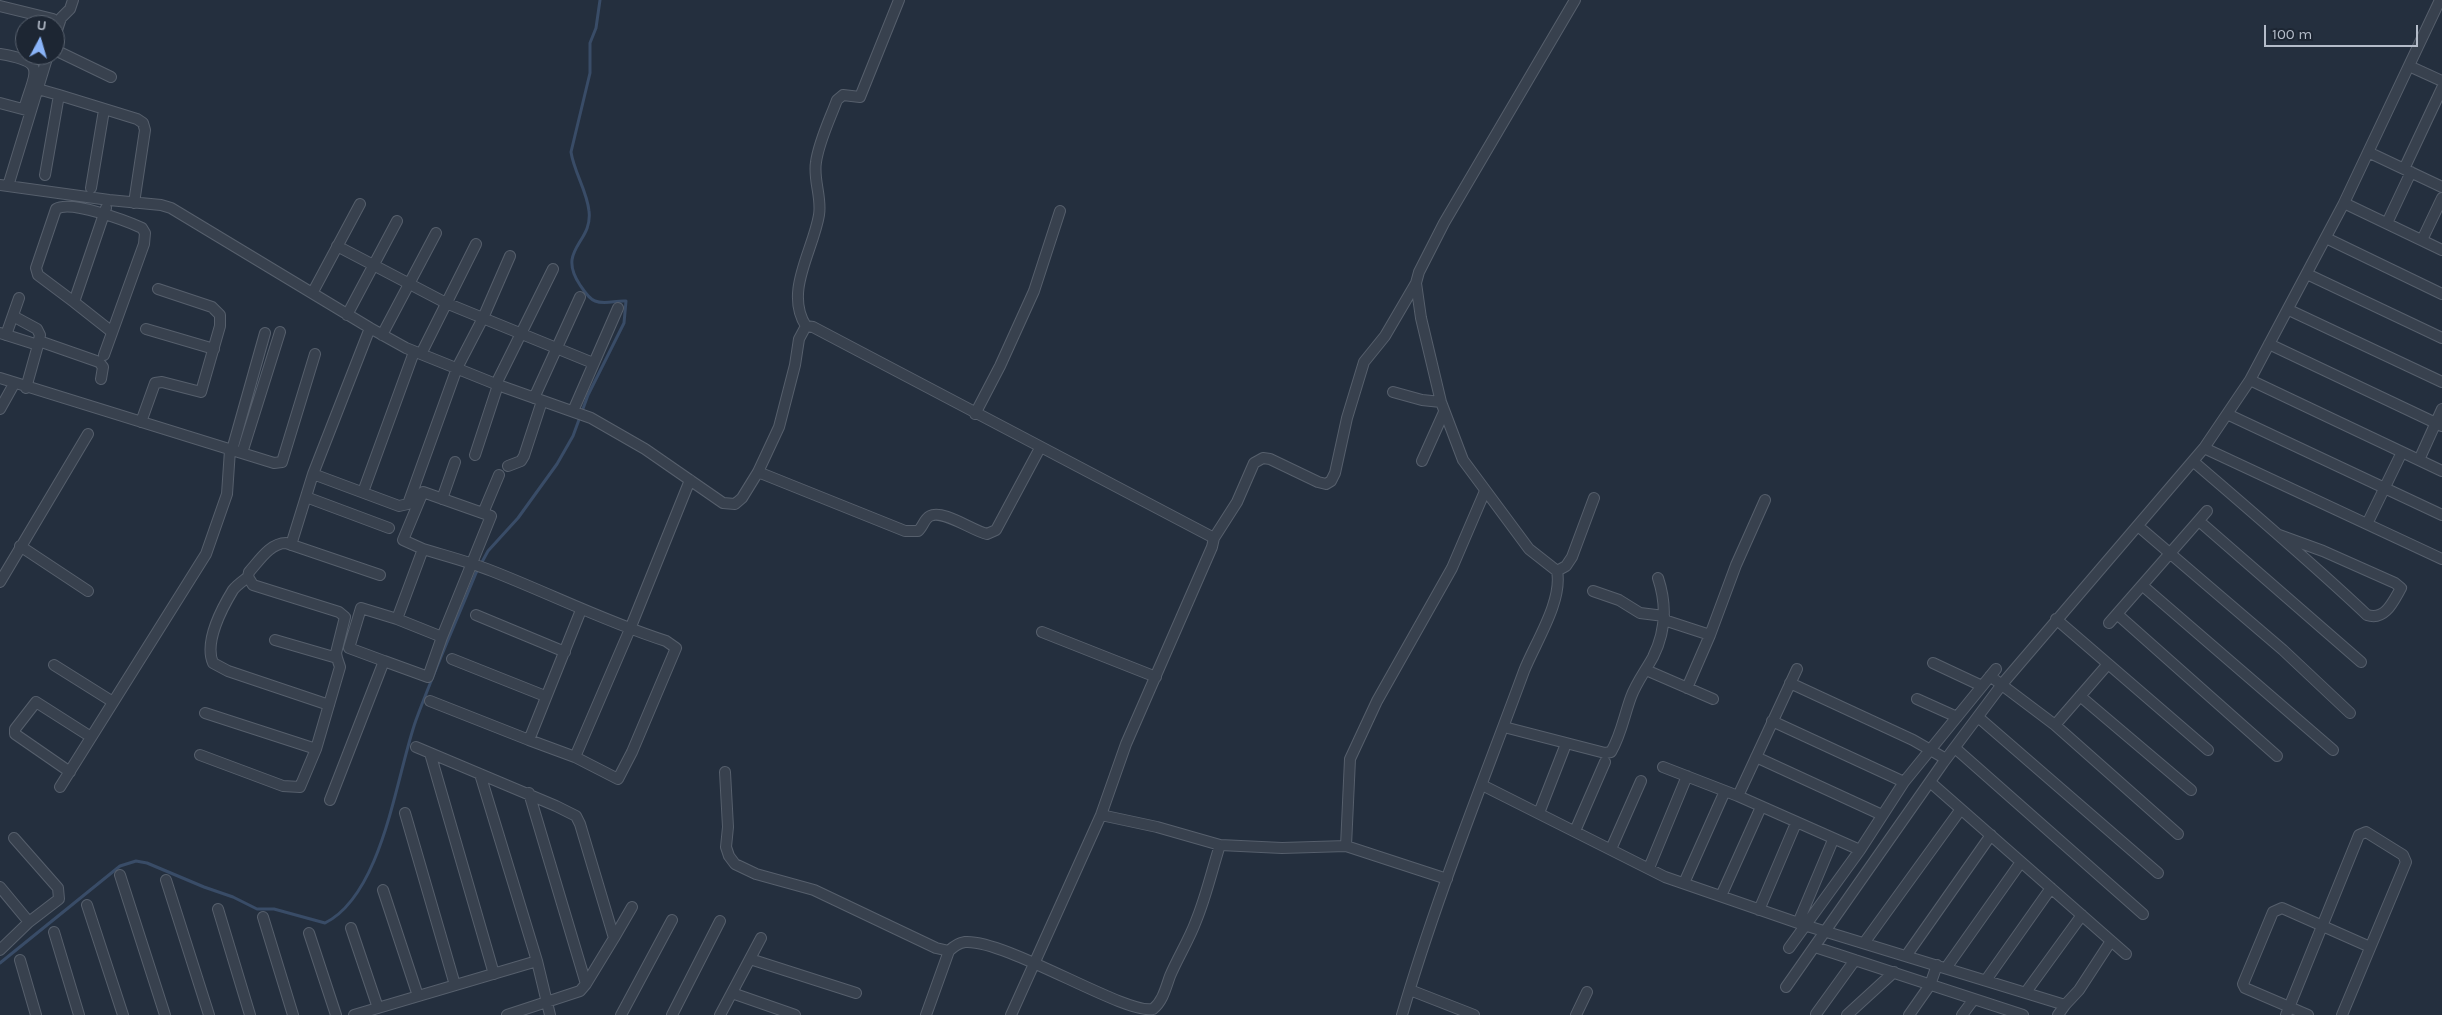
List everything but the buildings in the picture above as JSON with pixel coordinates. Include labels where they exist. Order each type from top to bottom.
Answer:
[{"type":"street","points":[[64,15],[70,9],[73,0]]},
{"type":"street","points":[[806,326],[800,315],[797,302],[800,281],[819,216],[816,161],[837,100],[843,95],[860,98],[899,0]]},
{"type":"street","points":[[1011,1015],[1101,815],[1126,744],[1212,548],[1214,538],[1237,502],[1254,463],[1259,460],[1270,459],[1318,482],[1326,484],[1331,481],[1335,474],[1347,418],[1364,362],[1384,336],[1416,284],[1419,272],[1444,224],[1575,0]]},
{"type":"street","points":[[1786,987],[1946,759],[2003,683],[2056,619],[2194,462],[2250,380],[2344,203],[2440,0]]},
{"type":"street","points":[[0,6],[37,15]]},
{"type":"street","points":[[0,54],[30,61],[34,65],[35,74],[28,110],[4,186],[134,203],[161,204],[171,208],[382,335],[418,353],[538,400],[578,413],[645,449],[724,503],[735,504],[742,498],[758,472],[782,419],[799,339],[806,326]]},
{"type":"street","points":[[65,55],[111,77]]},
{"type":"street","points":[[28,110],[38,89],[45,65]]},
{"type":"street","points":[[2409,66],[2442,81]]},
{"type":"street","points":[[2387,222],[2442,88]]},
{"type":"street","points":[[38,89],[104,110],[137,118],[143,122],[145,130],[134,203]]},
{"type":"street","points":[[45,175],[59,95]]},
{"type":"street","points":[[0,103],[28,110]]},
{"type":"street","points":[[91,188],[104,110]]},
{"type":"street","points":[[2368,152],[2442,187]]},
{"type":"street","points":[[2422,240],[2442,198]]},
{"type":"street","points":[[74,302],[109,200]]},
{"type":"street","points":[[2344,203],[2442,250]]},
{"type":"street","points":[[315,288],[360,204]]},
{"type":"street","points":[[104,355],[144,244],[145,233],[142,228],[135,224],[104,214],[66,207],[56,209],[38,260],[38,275],[112,332]]},
{"type":"street","points":[[975,414],[1000,366],[1034,291],[1060,211]]},
{"type":"street","points":[[347,315],[397,221]]},
{"type":"street","points":[[382,335],[436,233]]},
{"type":"street","points":[[2326,238],[2442,294]]},
{"type":"street","points":[[363,492],[418,353],[476,244]]},
{"type":"street","points":[[337,246],[446,303],[593,363]]},
{"type":"street","points":[[313,474],[399,506],[408,504],[457,368],[483,318],[510,256]]},
{"type":"street","points":[[475,455],[497,384],[553,269]]},
{"type":"street","points":[[2307,274],[2442,338]]},
{"type":"street","points":[[1402,1015],[1482,785],[1558,589],[1557,571],[1529,549],[1463,460],[1442,407],[1421,318],[1416,284]]},
{"type":"street","points":[[142,422],[153,386],[158,382],[201,392],[220,326],[220,315],[212,307],[158,289]]},
{"type":"street","points":[[508,466],[521,461],[524,456],[538,400],[556,348],[580,297]]},
{"type":"street","points":[[19,298],[13,316],[3,334],[99,362],[103,367],[101,379]]},
{"type":"street","points":[[578,413],[593,363],[618,308]]},
{"type":"street","points":[[2288,310],[2442,382]]},
{"type":"street","points":[[13,316],[37,329],[40,335],[26,388]]},
{"type":"street","points":[[806,326],[813,327],[975,414],[1214,538]]},
{"type":"street","points":[[291,545],[313,474],[370,328]]},
{"type":"street","points":[[146,330],[214,349]]},
{"type":"street","points":[[236,451],[280,332]]},
{"type":"street","points":[[60,787],[206,554],[227,494],[265,333]]},
{"type":"street","points":[[2269,344],[2439,425]]},
{"type":"street","points":[[0,378],[26,388],[274,463],[282,462],[315,354]]},
{"type":"street","points":[[2250,380],[2442,471]]},
{"type":"street","points":[[0,410],[14,384]]},
{"type":"street","points":[[1393,392],[1442,407]]},
{"type":"street","points":[[1422,461],[1442,407]]},
{"type":"street","points":[[2419,460],[2439,425],[2442,409]]},
{"type":"street","points":[[2227,414],[2442,514]]},
{"type":"street","points":[[0,582],[88,434]]},
{"type":"street","points":[[758,472],[905,531],[918,531],[926,520],[934,515],[947,517],[987,534],[996,530],[1040,448]]},
{"type":"street","points":[[2204,448],[2442,559]]},
{"type":"street","points":[[2367,524],[2402,452]]},
{"type":"street","points":[[442,499],[454,462]]},
{"type":"street","points":[[2194,462],[2279,535],[2367,615],[2380,616],[2392,603],[2401,588],[2395,583],[2323,551],[2279,535]]},
{"type":"street","points":[[483,513],[499,474]]},
{"type":"street","points":[[575,757],[630,629],[690,480]]},
{"type":"street","points":[[1346,846],[1350,759],[1377,701],[1452,568],[1485,491]]},
{"type":"street","points":[[430,701],[575,757],[618,779],[632,752],[676,648],[666,641],[582,610],[477,565],[423,549],[403,540],[423,492],[491,516],[477,565],[442,637],[428,677],[349,648],[361,608],[442,637]]},
{"type":"street","points":[[306,497],[389,528]]},
{"type":"street","points":[[1557,571],[1566,566],[1572,557],[1594,498]]},
{"type":"street","points":[[1687,688],[1710,635],[1736,564],[1765,500]]},
{"type":"street","points":[[2109,623],[2207,512]]},
{"type":"street","points":[[2199,521],[2361,662]]},
{"type":"street","points":[[2138,526],[2282,650],[2350,713]]},
{"type":"street","points":[[329,705],[228,671],[214,663],[210,648],[219,619],[234,588],[248,576],[249,572],[275,545],[281,543],[380,575]]},
{"type":"street","points":[[20,546],[88,591]]},
{"type":"street","points":[[397,620],[423,549]]},
{"type":"street","points":[[200,755],[292,788],[300,787],[316,749],[340,672],[336,653],[345,617],[340,612],[252,585],[248,576]]},
{"type":"street","points":[[1504,727],[1605,754],[1611,752],[1616,744],[1631,696],[1658,646],[1664,618],[1663,595],[1658,578]]},
{"type":"street","points":[[2143,586],[2333,750]]},
{"type":"street","points":[[1593,591],[1619,600],[1640,613],[1664,618],[1710,635]]},
{"type":"street","points":[[529,740],[582,610]]},
{"type":"street","points":[[2117,614],[2277,756]]},
{"type":"street","points":[[476,615],[564,652]]},
{"type":"street","points":[[2056,619],[2208,750]]},
{"type":"street","points":[[1042,632],[1156,678]]},
{"type":"street","points":[[275,640],[337,658]]},
{"type":"street","points":[[452,659],[546,696]]},
{"type":"street","points":[[330,800],[384,661]]},
{"type":"street","points":[[1933,663],[1982,686]]},
{"type":"street","points":[[2055,725],[2108,664]]},
{"type":"street","points":[[54,665],[113,702]]},
{"type":"street","points":[[1738,796],[1797,669]]},
{"type":"street","points":[[1646,670],[1713,699]]},
{"type":"street","points":[[1801,924],[1860,850],[1904,782],[1993,672],[2003,683],[2055,725],[2178,834]]},
{"type":"street","points":[[1790,683],[1946,759]]},
{"type":"street","points":[[2080,696],[2191,790]]},
{"type":"street","points":[[1917,699],[1956,716]]},
{"type":"street","points":[[70,772],[15,734],[15,729],[36,702],[90,737]]},
{"type":"street","points":[[205,713],[316,749]]},
{"type":"street","points":[[1978,717],[2158,873]]},
{"type":"street","points":[[1772,721],[1904,782]]},
{"type":"street","points":[[416,747],[529,793],[576,816],[614,938]]},
{"type":"street","points":[[1955,748],[2143,914]]},
{"type":"street","points":[[1539,813],[1564,749]]},
{"type":"street","points":[[430,753],[494,974]]},
{"type":"street","points":[[1756,757],[1882,815]]},
{"type":"street","points":[[1575,831],[1605,762]]},
{"type":"street","points":[[1663,766],[1738,796],[1833,840],[1860,850]]},
{"type":"street","points":[[725,772],[727,788],[726,847],[729,856],[735,864],[756,874],[814,890],[916,940],[949,951]]},
{"type":"street","points":[[480,774],[537,962],[550,1015]]},
{"type":"street","points":[[1649,868],[1687,776]]},
{"type":"street","points":[[1611,849],[1641,781]]},
{"type":"street","points":[[1930,782],[2126,954]]},
{"type":"street","points":[[1482,785],[1649,868],[1684,883],[1801,924],[2065,1005]]},
{"type":"street","points":[[1684,883],[1725,791]]},
{"type":"street","points":[[529,793],[586,984]]},
{"type":"street","points":[[1722,896],[1761,807]]},
{"type":"street","points":[[1864,943],[1961,809]]},
{"type":"street","points":[[405,813],[455,985]]},
{"type":"street","points":[[1101,815],[1157,827],[1220,845],[1273,848],[1346,846],[1448,879]]},
{"type":"street","points":[[1759,910],[1796,823]]},
{"type":"street","points":[[2288,1011],[2359,835],[2366,832],[2403,855],[2406,862],[2342,1015]]},
{"type":"street","points":[[1906,956],[1990,835]]},
{"type":"street","points":[[0,950],[30,922],[59,899],[60,894],[58,888],[14,838]]},
{"type":"street","points":[[1789,948],[1801,924],[1833,840]]},
{"type":"street","points":[[926,1015],[949,951],[956,944],[964,942],[980,944],[1032,966],[1070,988],[1120,1012],[1149,1013],[1156,1008],[1198,918],[1220,845]]},
{"type":"street","points":[[1909,1015],[1942,967],[2021,862]]},
{"type":"street","points":[[120,875],[165,1015]]},
{"type":"street","points":[[166,880],[209,1015]]},
{"type":"street","points":[[0,887],[30,922]]},
{"type":"street","points":[[1986,980],[2051,888]]},
{"type":"street","points":[[383,890],[418,996]]},
{"type":"street","points":[[88,905],[123,1015]]},
{"type":"street","points":[[507,1015],[546,1004],[580,991],[632,907]]},
{"type":"street","points":[[2308,1015],[2288,1011],[2245,988],[2243,984],[2272,912],[2282,908],[2323,928],[2370,947]]},
{"type":"street","points":[[218,909],[250,1015]]},
{"type":"street","points":[[2026,992],[2082,915]]},
{"type":"street","points":[[263,917],[293,1015]]},
{"type":"street","points":[[620,1015],[672,920]]},
{"type":"street","points":[[672,1015],[720,921]]},
{"type":"street","points":[[351,928],[378,1008]]},
{"type":"street","points":[[54,932],[79,1015]]},
{"type":"street","points":[[309,933],[336,1015]]},
{"type":"street","points":[[720,1015],[760,938]]},
{"type":"street","points":[[2058,1015],[2079,990],[2111,941]]},
{"type":"street","points":[[1815,947],[1974,999],[2010,1013],[2023,1015]]},
{"type":"street","points":[[20,960],[36,1015]]},
{"type":"street","points":[[750,960],[856,993]]},
{"type":"street","points":[[1816,1014],[1855,960]]},
{"type":"street","points":[[354,1015],[537,962]]},
{"type":"street","points":[[1847,1015],[1894,972]]},
{"type":"street","points":[[1410,990],[1474,1015]]},
{"type":"street","points":[[1576,1015],[1587,992]]},
{"type":"street","points":[[732,993],[796,1015]]},
{"type":"street","points":[[1962,1015],[1974,999]]},
{"type":"waterway","points":[[0,963],[120,866],[136,861],[147,863],[233,897],[257,909],[274,909],[325,923],[345,908],[361,887],[374,861],[385,832],[416,720],[476,573],[488,551],[518,518],[557,464],[573,436],[588,395],[624,323],[626,301],[603,303],[595,301],[580,285],[574,273],[572,263],[573,254],[589,222],[589,211],[586,196],[571,152],[590,73],[590,43],[596,28],[600,0]]}]
